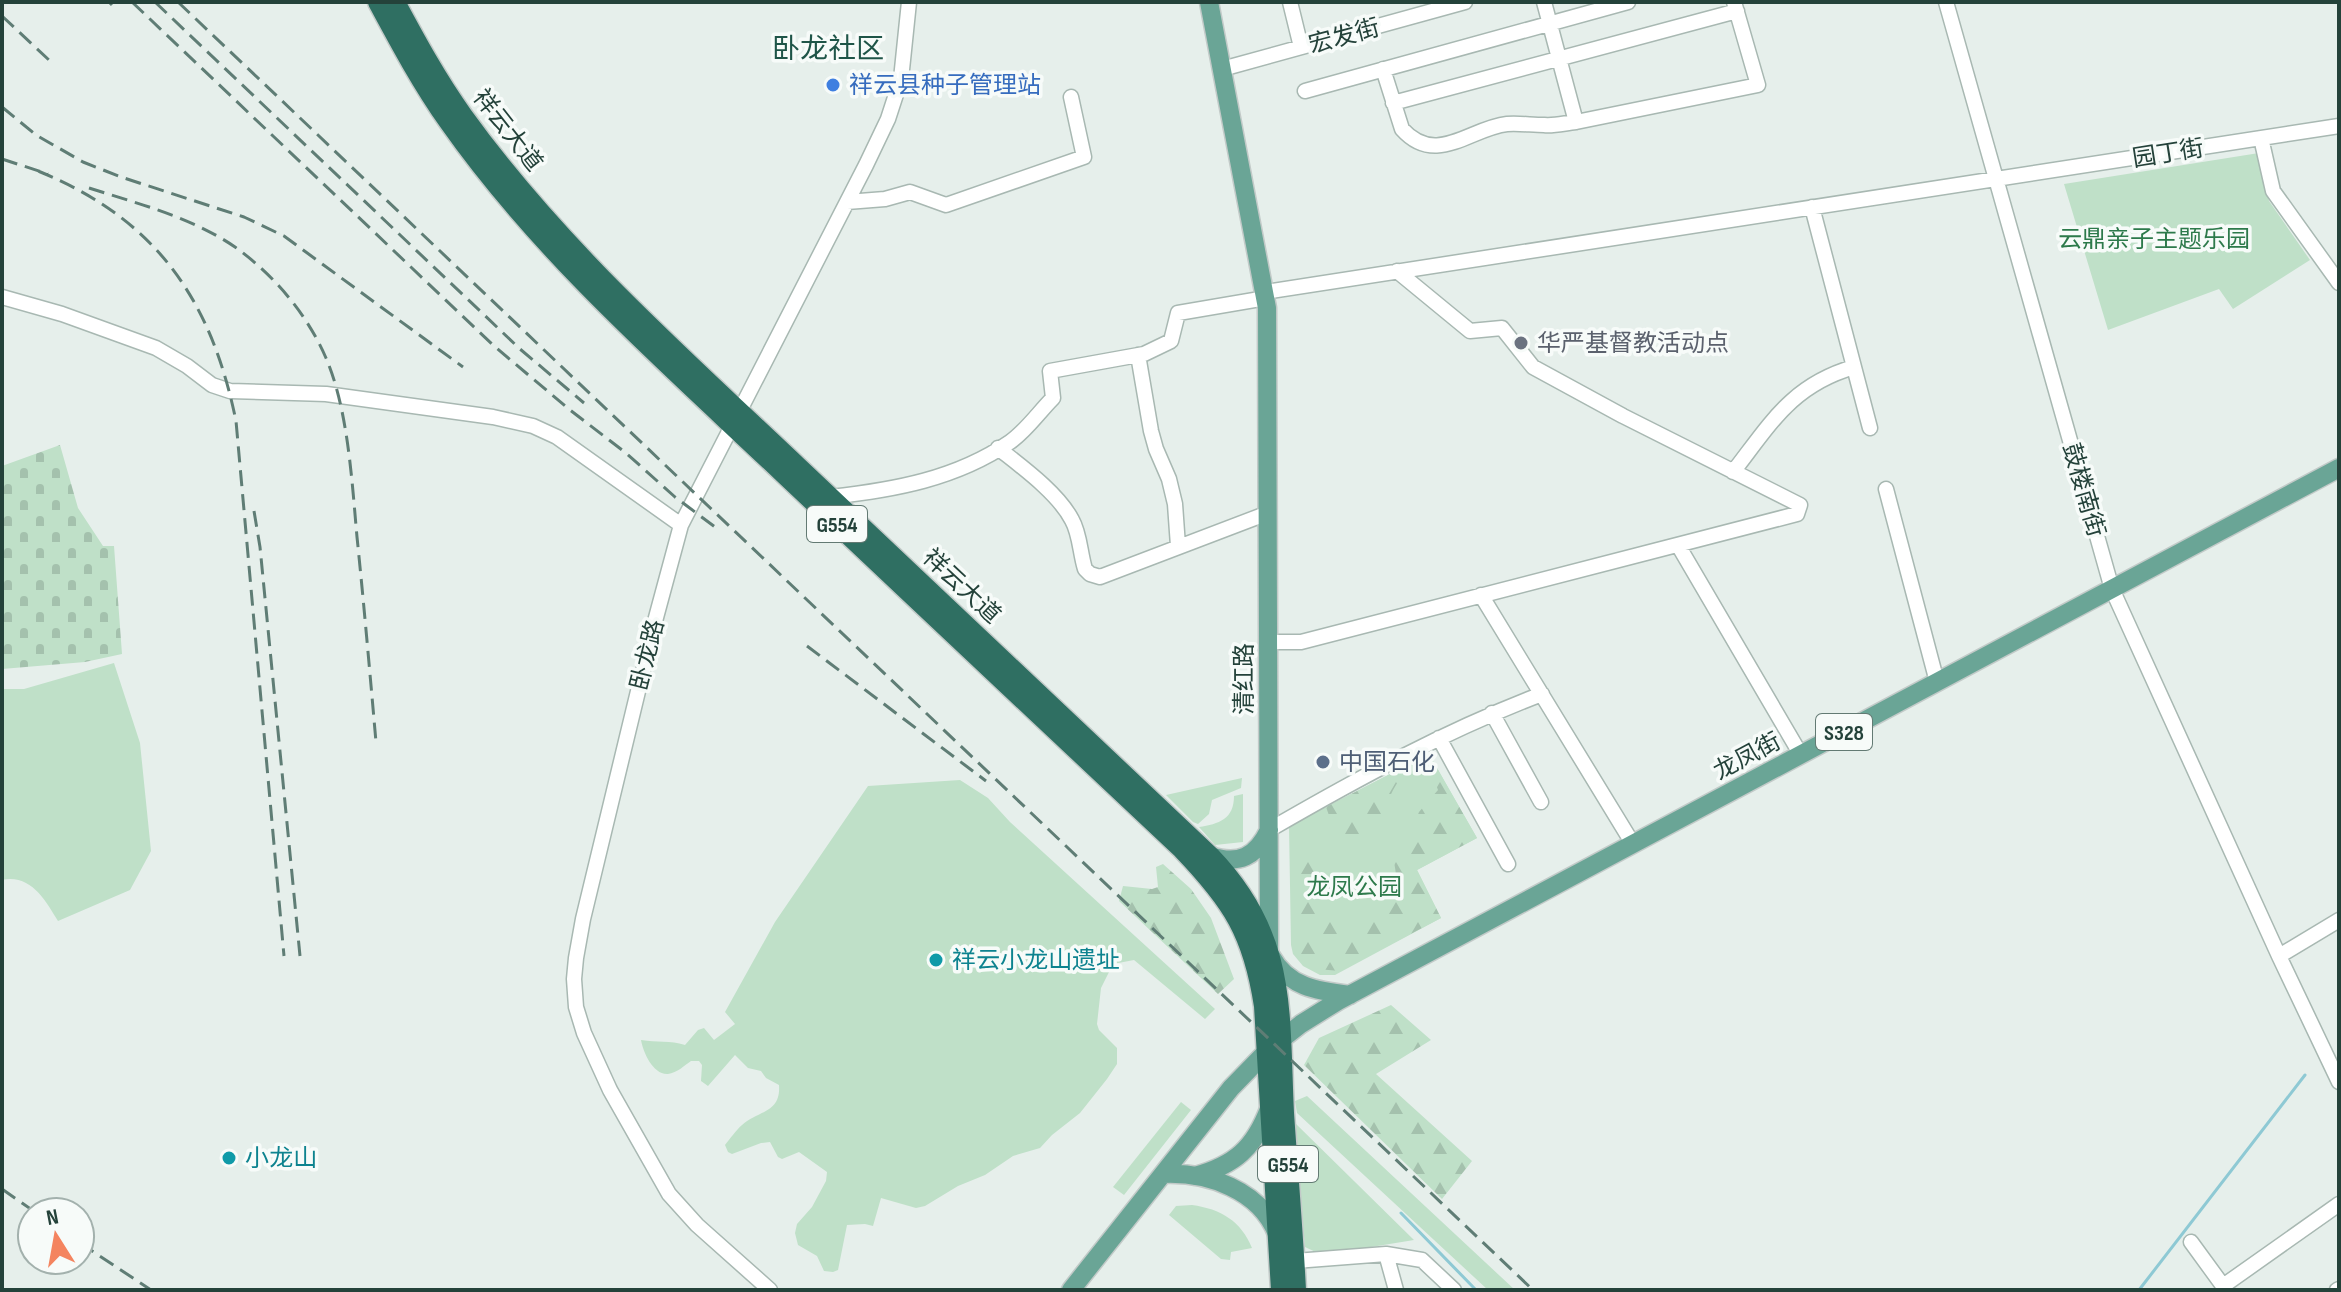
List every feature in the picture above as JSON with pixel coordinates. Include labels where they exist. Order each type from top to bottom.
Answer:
[{"type":"highway","name":"祥云大道","points":[[378,2],[440,109],[508,198],[607,303],[830,497],[1210,856],[1241,892],[1255,916],[1269,953],[1277,988],[1269,1109],[1281,1290]]},
{"type":"highway","name":"祥云大道","points":[[395,2],[445,90],[490,152],[617,293],[736,418],[1215,884],[1240,923],[1256,965],[1275,1044],[1284,1114],[1296,1290]]},
{"type":"main road","name":"清红路","points":[[1209,2],[1266,295],[1269,953]]},
{"type":"main road","name":"龙凤街","points":[[1275,1044],[1350,995],[2339,468]]},
{"type":"main road","points":[[1210,856],[1233,860],[1245,857],[1259,847],[1269,830]]},
{"type":"main road","points":[[1269,953],[1281,971],[1298,983],[1319,991],[1350,995]]},
{"type":"main road","points":[[1071,1290],[1231,1088],[1275,1044]]},
{"type":"main road","points":[[1193,1176],[1224,1165],[1245,1151],[1259,1132],[1269,1109]]},
{"type":"main road","points":[[1163,1174],[1193,1176],[1224,1184],[1251,1199],[1268,1216],[1278,1238]]},
{"type":"street","name":"卧龙路","points":[[770,1290],[689,1218],[661,1183],[595,1059],[578,1015],[575,999],[576,958],[654,625],[681,525],[882,131],[896,97],[909,2]]},
{"type":"street","points":[[1290,2],[1301,47]]},
{"type":"street","name":"宏发街","points":[[1222,69],[1465,2]]},
{"type":"street","points":[[1544,2],[1576,122]]},
{"type":"street","points":[[1305,91],[1628,2]]},
{"type":"street","name":"鼓楼南街","points":[[1946,2],[2112,589],[2337,1077]]},
{"type":"street","points":[[1383,69],[1398,123],[1406,135],[1433,146],[1451,144],[1507,124],[1547,126],[1576,122],[1758,85],[1735,6],[1393,103]]},
{"type":"street","points":[[847,202],[885,199],[910,192],[946,205],[1084,157],[1071,97]]},
{"type":"street","name":"园丁街","points":[[1138,355],[1171,341],[1178,313],[1266,295],[1397,271],[2339,126]]},
{"type":"street","points":[[2261,138],[2273,191],[2339,283]]},
{"type":"street","points":[[1812,207],[1870,428]]},
{"type":"street","points":[[1268,642],[1301,642],[1797,514],[1800,505],[1533,367],[1502,328],[1470,331],[1397,271]]},
{"type":"street","points":[[2,297],[62,314],[156,348],[220,389],[246,393],[326,394],[493,417],[533,426],[557,437],[681,525]]},
{"type":"street","points":[[830,497],[915,485],[960,470],[1012,441],[1053,398],[1050,371],[1138,355],[1151,431],[1175,504],[1178,546]]},
{"type":"street","points":[[1733,472],[1782,408],[1812,384],[1854,367]]},
{"type":"street","points":[[998,448],[1057,500],[1072,520],[1085,569],[1100,577],[1268,513]]},
{"type":"street","points":[[1886,489],[1937,682]]},
{"type":"street","points":[[1678,545],[1801,755]]},
{"type":"street","points":[[1481,595],[1633,844]]},
{"type":"street","points":[[1269,830],[1439,738],[1542,694]]},
{"type":"street","points":[[1492,713],[1541,802]]},
{"type":"street","points":[[1439,738],[1508,864]]},
{"type":"street","points":[[2279,956],[2339,920]]},
{"type":"street","points":[[2191,1242],[2224,1288],[2339,1204]]},
{"type":"street","points":[[1295,1261],[1386,1254],[1422,1260],[1454,1290]]},
{"type":"street","points":[[1386,1254],[1396,1290]]},
{"type":"green space","name":"云鼎亲子主题乐园","points":[[2259,153],[2269,201],[2310,260],[2233,309],[2219,289],[2108,330],[2064,184]]},
{"type":"green space","points":[[60,445],[78,508],[103,546],[114,546],[122,654],[85,662],[2,669],[2,466]]},
{"type":"green space","points":[[114,663],[140,743],[151,851],[130,890],[58,921],[36,890],[21,881],[2,880],[2,689],[24,689]]},
{"type":"green space","name":"龙凤公园","points":[[1429,754],[1477,838],[1417,870],[1441,918],[1335,975],[1320,975],[1303,966],[1293,954],[1291,945],[1289,826]]},
{"type":"green space","name":"龙凤公园","points":[[1429,754],[1477,838],[1417,870],[1441,918],[1340,971],[1317,969],[1295,949],[1295,864],[1309,861],[1319,854],[1336,870],[1331,903],[1336,912],[1341,918],[1352,922],[1368,915],[1394,890],[1394,862],[1402,854],[1419,812],[1438,790],[1437,787],[1433,779],[1425,774],[1407,774],[1396,785],[1373,837],[1363,848],[1349,851],[1329,840],[1331,821],[1326,807]]},
{"type":"green space","points":[[1242,778],[1241,788],[1212,800],[1209,814],[1198,824],[1166,795]]},
{"type":"green space","points":[[960,780],[988,798],[1010,822],[1215,1009],[1205,1019],[1134,960],[1113,964],[1101,988],[1097,1024],[1117,1048],[1117,1064],[1080,1113],[1040,1148],[1013,1156],[985,1175],[958,1186],[925,1206],[916,1208],[881,1198],[873,1226],[847,1225],[838,1270],[824,1271],[817,1256],[798,1245],[795,1233],[797,1224],[812,1207],[826,1181],[827,1172],[799,1152],[782,1159],[778,1157],[770,1142],[732,1154],[725,1145],[742,1125],[773,1106],[779,1094],[779,1085],[766,1078],[761,1071],[748,1068],[735,1055],[708,1086],[701,1081],[702,1065],[699,1061],[691,1061],[678,1071],[663,1073],[650,1062],[641,1040],[685,1045],[698,1030],[704,1028],[714,1040],[735,1024],[725,1012],[775,922],[868,786]]},
{"type":"green space","points":[[1243,794],[1243,842],[1215,845],[1199,827],[1224,819],[1231,810],[1234,796]]},
{"type":"green space","points":[[1163,864],[1191,889],[1211,918],[1234,979],[1218,994],[1119,901],[1123,886],[1158,887],[1156,867]]},
{"type":"green space","points":[[1391,1005],[1431,1040],[1376,1074],[1472,1161],[1442,1199],[1304,1065],[1319,1038]]},
{"type":"green space","points":[[1307,1096],[1515,1290],[1488,1290],[1297,1113],[1295,1101]]},
{"type":"green space","points":[[1181,1102],[1191,1110],[1124,1195],[1113,1187]]},
{"type":"green space","points":[[1294,1122],[1414,1240],[1322,1255],[1305,1247]]},
{"type":"green space","points":[[1192,1205],[1229,1218],[1242,1230],[1252,1248],[1231,1252],[1230,1260],[1221,1259],[1169,1215],[1176,1206]]},
{"type":"waterway","points":[[2139,1290],[2305,1075]]},
{"type":"waterway","points":[[1401,1213],[1476,1290]]},
{"type":"railway","points":[[109,2],[112,5]]},
{"type":"railway","points":[[132,2],[494,346],[719,530]]},
{"type":"railway","points":[[155,2],[520,349],[584,403]]},
{"type":"railway","points":[[178,2],[1533,1290]]},
{"type":"railway","points":[[2,16],[49,60]]},
{"type":"railway","points":[[2,107],[36,135],[83,162],[244,217],[284,236],[463,367]]},
{"type":"railway","points":[[2,159],[48,174]]},
{"type":"railway","points":[[38,171],[115,213],[146,239],[172,268],[193,301],[211,337],[225,377],[236,421],[284,956]]},
{"type":"railway","points":[[89,188],[183,219],[235,247],[288,296],[318,342],[333,378],[348,446],[376,742]]},
{"type":"railway","points":[[254,511],[300,956]]},
{"type":"railway","points":[[807,646],[986,781]]},
{"type":"railway","points":[[2,1189],[16,1199]]},
{"type":"railway","points":[[96,1254],[151,1290]]},
{"type":"place","name":"祥云县种子管理站","points":[[833,85]]},
{"type":"place","name":"华严基督教活动点","points":[[1521,343]]},
{"type":"place","name":"中国石化","points":[[1323,762]]},
{"type":"place","name":"祥云小龙山遗址","points":[[936,960]]},
{"type":"place","name":"小龙山","points":[[229,1158]]},
{"type":"district","name":"卧龙社区","points":[[828,48]]}]
